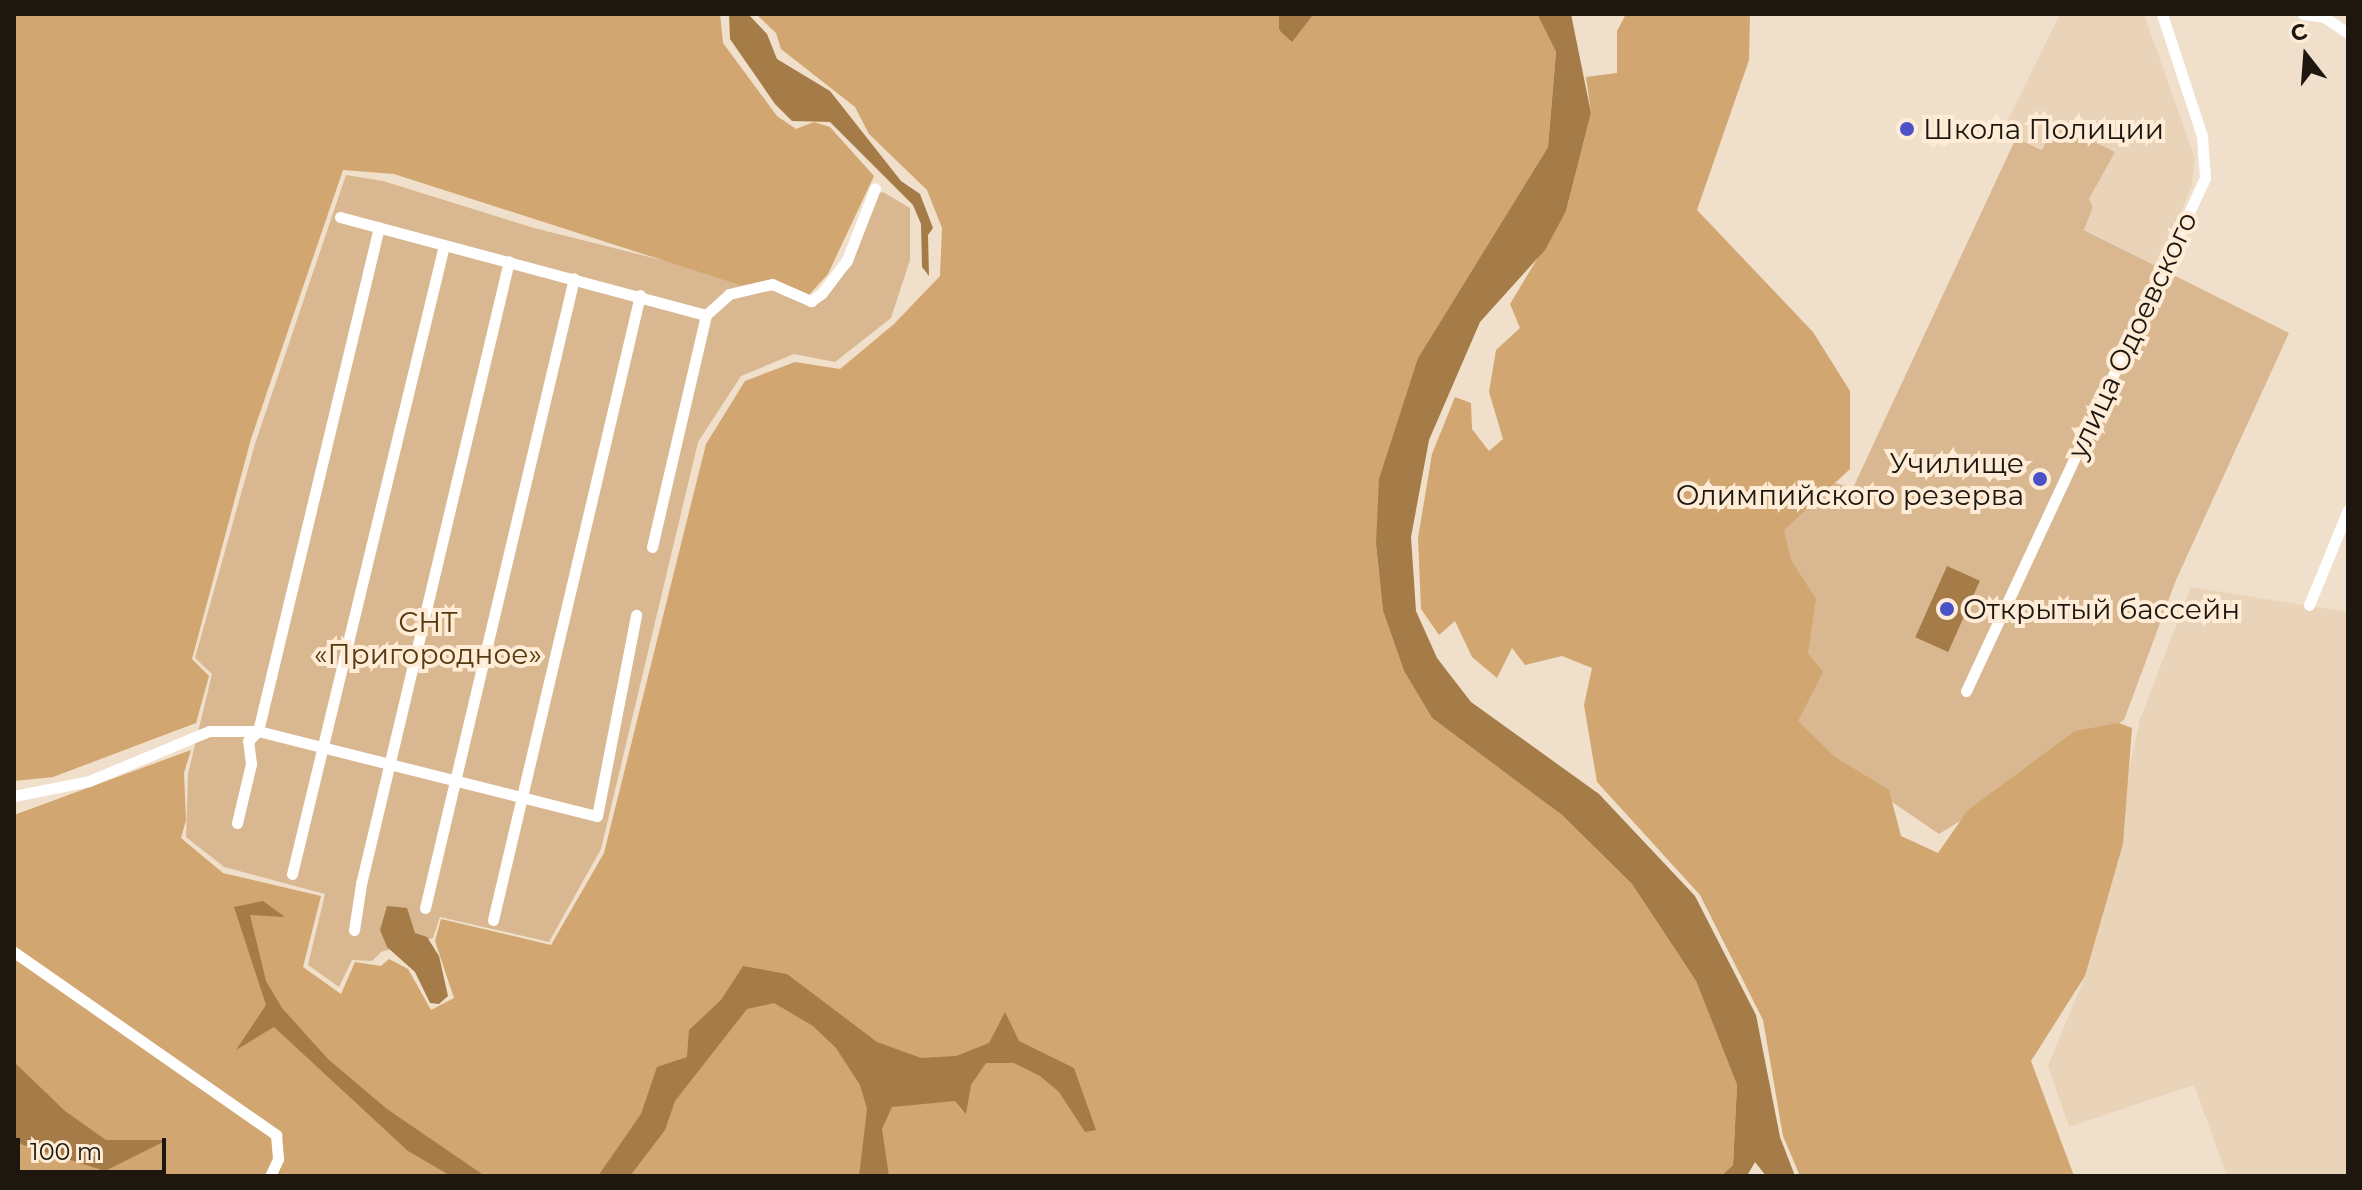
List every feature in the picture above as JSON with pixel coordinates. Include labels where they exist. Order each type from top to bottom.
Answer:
[{"type":"street","name":"улица Одоевского","points":[[1966,691],[2205,178],[2202,136],[2162,14]]},
{"type":"street","points":[[2303,14],[2324,17],[2348,33]]},
{"type":"street","points":[[652,547],[706,315],[729,294],[772,284],[811,301],[822,293],[847,260],[875,188]]},
{"type":"street","points":[[340,217],[706,315]]},
{"type":"street","points":[[237,823],[251,764],[248,741],[258,731],[379,227]]},
{"type":"street","points":[[292,874],[444,245]]},
{"type":"street","points":[[354,930],[389,763],[509,261]]},
{"type":"street","points":[[425,908],[574,278]]},
{"type":"street","points":[[493,920],[640,295]]},
{"type":"street","points":[[2309,605],[2348,510]]},
{"type":"street","points":[[14,796],[89,781],[209,731],[258,731],[456,777],[597,816],[636,615]]},
{"type":"street","points":[[14,952],[276,1135],[278,1159],[270,1176]]},
{"type":"shaded area","points":[[14,14],[720,14],[723,43],[777,116],[796,129],[814,122],[830,127],[874,176],[828,274],[808,296],[776,282],[740,285],[394,174],[343,170],[251,439],[192,659],[209,676],[196,723],[53,777],[14,781]]},
{"type":"shaded area","points":[[729,14],[748,14],[767,34],[777,59],[830,91],[901,181],[920,194],[933,228],[928,235],[929,276],[922,267],[921,224],[913,205],[830,122],[792,121],[775,104],[730,39]]},
{"type":"shaded area","points":[[756,14],[1279,14],[1279,31],[1299,33],[1314,14],[1537,14],[1556,52],[1548,147],[1418,358],[1376,544],[1383,611],[1404,671],[1432,718],[1562,815],[1632,884],[1696,981],[1737,1085],[1733,1165],[1721,1176],[14,1176],[14,815],[191,750],[184,773],[186,820],[181,838],[223,873],[321,896],[303,967],[341,994],[355,962],[381,966],[389,959],[408,969],[431,1010],[454,998],[435,941],[441,919],[551,945],[604,853],[706,444],[745,381],[795,362],[840,369],[894,324],[940,276],[942,228],[927,190],[869,134],[855,107],[781,49],[776,33]]},
{"type":"shaded area","points":[[1279,14],[1314,14],[1292,42],[1279,30]]},
{"type":"shaded area","points":[[1537,14],[1571,14],[1591,113],[1566,211],[1545,250],[1480,322],[1429,440],[1411,537],[1416,611],[1437,658],[1471,702],[1599,794],[1695,896],[1756,1015],[1780,1137],[1795,1176],[1766,1176],[1755,1162],[1747,1176],[1721,1176],[1733,1165],[1737,1085],[1696,981],[1632,884],[1562,815],[1432,718],[1404,671],[1383,611],[1376,544],[1379,479],[1418,358],[1548,147],[1556,52]]},
{"type":"shaded area","points":[[1626,14],[1750,14],[1749,60],[1697,210],[1813,332],[1850,391],[1850,469],[1784,530],[1791,560],[1816,599],[1808,653],[1823,672],[1798,721],[1835,757],[1889,790],[1901,836],[1938,853],[1968,810],[2075,731],[2119,723],[2132,728],[2123,844],[2085,976],[2031,1061],[2074,1176],[1800,1176],[1783,1136],[1763,1020],[1700,895],[1597,782],[1584,705],[1592,668],[1562,656],[1525,665],[1512,648],[1497,678],[1472,657],[1455,621],[1439,635],[1421,609],[1418,538],[1432,454],[1455,397],[1471,403],[1472,429],[1489,451],[1503,439],[1489,392],[1496,350],[1520,328],[1510,304],[1566,211],[1591,113],[1586,77],[1617,73],[1617,31]]},
{"type":"shaded area","points":[[2060,14],[2144,14],[2195,159],[2192,185],[2159,268],[2084,229],[2093,207],[2089,200],[2114,152],[2055,123],[2043,150],[2003,130]]},
{"type":"shaded area","name":"Открытый бассейн","points":[[1947,566],[1980,581],[1948,652],[1915,637]]},
{"type":"shaded area","points":[[2191,587],[2348,612],[2348,1176],[2227,1176],[2194,1085],[2069,1127],[2048,1066],[2085,976],[2140,719]]},
{"type":"shaded area","points":[[263,901],[285,917],[250,915],[266,981],[282,1008],[328,1059],[387,1109],[485,1176],[451,1176],[408,1151],[274,1027],[236,1050],[266,1005],[234,907]]},
{"type":"shaded area","points":[[387,906],[407,908],[415,933],[427,937],[439,956],[448,996],[439,1004],[430,1003],[415,972],[387,947],[380,930]]},
{"type":"shaded area","points":[[743,966],[787,974],[877,1042],[921,1058],[956,1056],[989,1043],[1005,1012],[1019,1041],[1074,1068],[1096,1130],[1085,1132],[1059,1092],[1040,1076],[1014,1063],[986,1063],[971,1085],[966,1114],[955,1101],[892,1107],[882,1129],[889,1176],[859,1176],[867,1109],[860,1085],[836,1048],[813,1026],[774,1003],[747,1009],[675,1101],[665,1130],[630,1176],[598,1176],[641,1114],[657,1067],[687,1057],[689,1030],[721,1000]]},
{"type":"shaded area","points":[[14,1062],[65,1111],[106,1140],[167,1140],[105,1171],[23,1145],[14,1140]]},
{"type":"green space","name":"Училище Олимпийского резерва","points":[[2056,123],[2115,152],[2089,199],[2093,207],[2084,230],[2289,333],[2176,580],[2124,720],[1939,834],[1755,708],[1792,470],[1853,488],[2016,138],[2042,150]]},
{"type":"green space","name":"СНТ «Пригородное»","points":[[346,175],[383,181],[534,228],[773,288],[815,305],[852,265],[876,194],[883,192],[910,208],[910,260],[891,318],[835,362],[794,354],[741,376],[698,442],[601,849],[549,942],[440,917],[433,938],[381,952],[372,961],[352,960],[339,987],[308,965],[325,894],[224,867],[186,837],[188,774],[212,674],[195,658],[255,444]]},
{"type":"place","name":"Школа Полиции","points":[[1907,129]]},
{"type":"place","name":"Училище Олимпийского резерва","points":[[2040,479]]},
{"type":"place","name":"Открытый бассейн","points":[[1947,609]]}]
